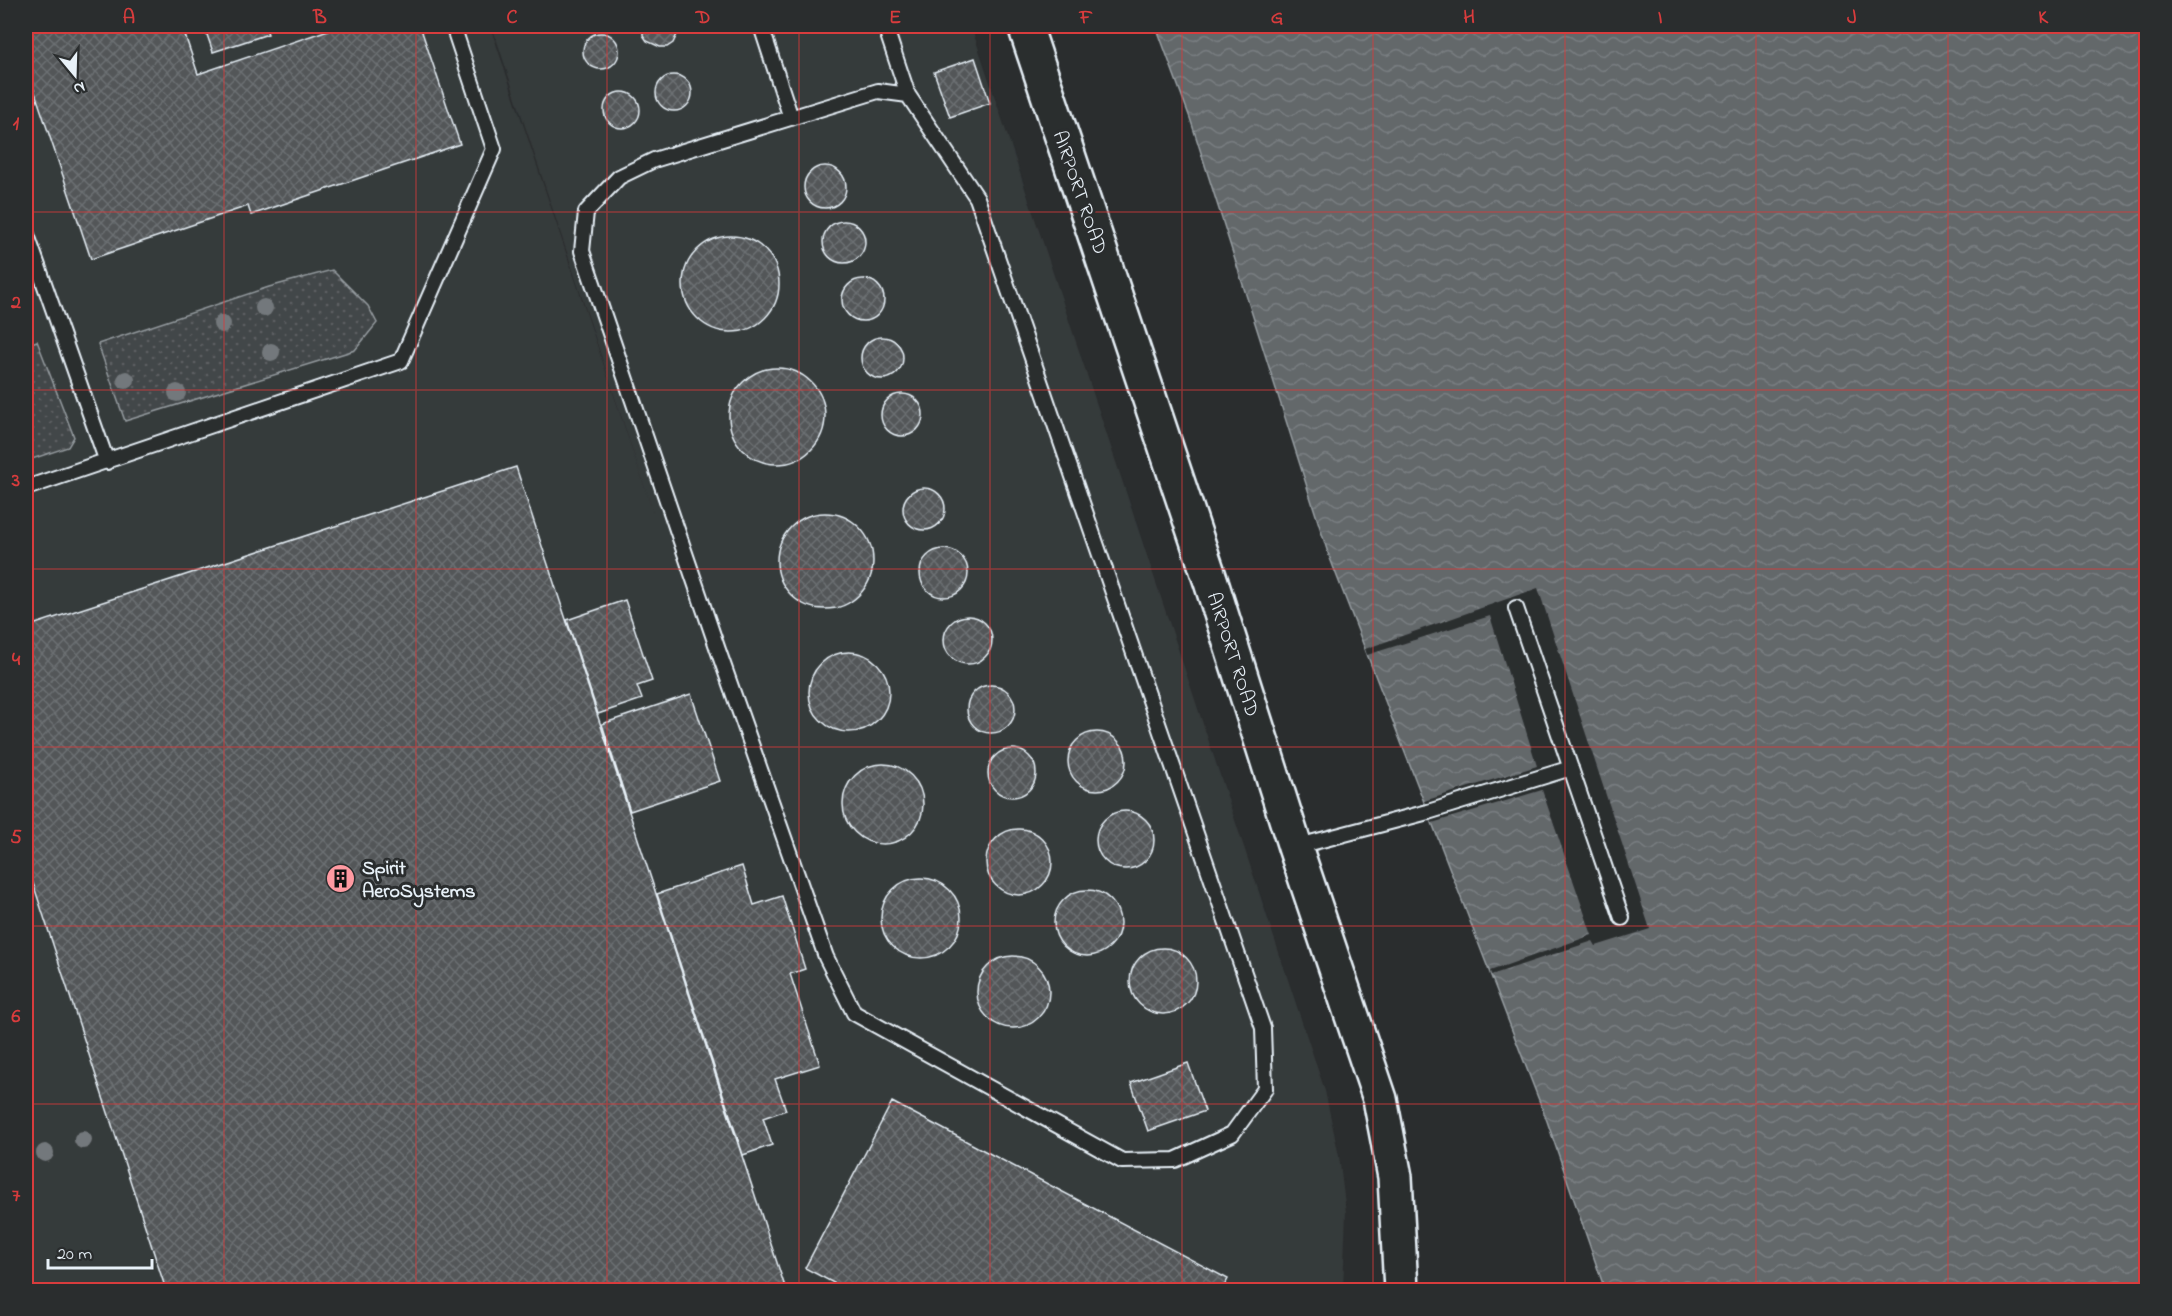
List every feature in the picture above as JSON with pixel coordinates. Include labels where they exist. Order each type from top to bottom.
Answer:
[{"type":"street","name":"AIRPORT ROAD","points":[[1025,26],[1211,582],[1295,847],[1380,1099],[1395,1177],[1401,1290]]},
{"type":"lane","points":[[26,488],[401,361],[494,149],[453,26]]},
{"type":"lane","points":[[761,26],[791,118]]},
{"type":"lane","points":[[885,26],[908,95],[977,198],[1263,1028],[1265,1089],[1232,1134],[1175,1160],[1122,1161],[854,1013],[826,957],[582,252],[586,212],[619,177],[654,160],[878,91],[908,95]]},
{"type":"lane","points":[[26,232],[107,462]]},
{"type":"lane","points":[[1516,608],[1622,918]]},
{"type":"lane","points":[[1295,847],[1428,812],[1571,768]]},
{"type":"shaded area","points":[[26,26],[490,26],[653,512],[492,26],[971,26],[1325,1091],[1339,1156],[1346,1212],[1343,1290],[26,1290]]},
{"type":"shaded area","points":[[332,270],[368,306],[377,323],[355,350],[125,421],[98,344],[269,287]]},
{"type":"shaded area","points":[[37,341],[74,437],[68,447],[26,461],[26,345]]},
{"type":"water","points":[[1156,26],[2146,26],[2146,1290],[1605,1290],[1547,1121],[1328,553],[1190,118]]},
{"type":"pier","points":[[1538,588],[1650,929],[1596,946],[1593,941],[1491,975],[1490,971],[1592,935],[1542,790],[1432,823],[1424,801],[1537,766],[1490,616],[1367,655],[1365,649]]},
{"type":"building","points":[[26,26],[182,26],[198,74],[340,26],[420,26],[460,144],[251,215],[248,206],[91,259],[26,66]]},
{"type":"building","points":[[204,26],[265,26],[268,34],[213,52]]},
{"type":"building","points":[[643,26],[679,26],[679,30],[673,43],[667,47],[660,47],[647,41],[643,35]]},
{"type":"building","points":[[601,33],[614,38],[619,51],[614,64],[601,69],[588,64],[583,51],[588,38]]},
{"type":"building","points":[[975,58],[990,103],[950,117],[934,72]]},
{"type":"building","points":[[674,75],[687,80],[692,93],[687,106],[674,111],[661,106],[656,93],[661,80]]},
{"type":"building","points":[[622,92],[635,97],[640,110],[635,123],[622,128],[609,123],[604,110],[609,97]]},
{"type":"building","points":[[825,166],[840,172],[846,187],[840,202],[825,208],[810,202],[804,187],[810,172]]},
{"type":"building","points":[[844,221],[859,227],[865,242],[859,257],[844,263],[829,257],[823,242],[829,227]]},
{"type":"building","points":[[731,236],[749,240],[765,250],[775,266],[779,284],[775,302],[765,318],[749,328],[731,332],[713,328],[697,318],[687,302],[683,284],[687,266],[697,250],[713,240]]},
{"type":"building","points":[[863,279],[878,285],[884,300],[878,315],[863,321],[848,315],[842,300],[848,285]]},
{"type":"building","points":[[882,337],[897,343],[903,358],[897,373],[882,379],[867,373],[861,358],[867,343]]},
{"type":"building","points":[[777,368],[795,372],[811,382],[821,398],[825,416],[821,434],[811,450],[795,460],[777,464],[759,460],[743,450],[733,434],[729,416],[733,398],[743,382],[759,372]]},
{"type":"building","points":[[902,394],[917,400],[923,415],[917,430],[902,436],[887,430],[881,415],[887,400]]},
{"type":"building","name":"Spirit AeroSystems","points":[[516,467],[786,1290],[166,1290],[26,862],[26,627]]},
{"type":"building","points":[[924,488],[939,494],[945,509],[939,524],[924,530],[909,524],[903,509],[909,494]]},
{"type":"building","points":[[825,513],[843,517],[859,527],[869,543],[873,561],[869,579],[859,595],[843,605],[825,609],[807,605],[791,595],[781,579],[777,561],[781,543],[791,527],[807,517]]},
{"type":"building","points":[[939,549],[949,549],[961,556],[968,568],[968,578],[961,590],[949,597],[939,597],[924,586],[920,578],[920,568],[931,553]]},
{"type":"building","points":[[625,600],[652,681],[637,686],[642,699],[598,714],[567,620]]},
{"type":"building","points":[[963,616],[973,616],[985,623],[992,635],[992,645],[985,657],[973,664],[963,664],[948,653],[944,645],[944,635],[955,620]]},
{"type":"building","points":[[849,652],[864,655],[877,664],[886,677],[889,692],[886,707],[877,720],[864,729],[849,732],[834,729],[821,720],[812,707],[809,692],[812,677],[821,664],[834,655]]},
{"type":"building","points":[[986,685],[996,685],[1011,695],[1015,709],[1011,723],[1005,729],[996,733],[986,733],[971,723],[967,714],[967,704],[977,689]]},
{"type":"building","points":[[691,694],[720,781],[630,811],[602,724]]},
{"type":"building","points":[[1091,732],[1103,732],[1118,740],[1126,755],[1126,767],[1118,782],[1103,790],[1091,790],[1076,782],[1068,767],[1068,755],[1076,740]]},
{"type":"building","points":[[1007,749],[1017,749],[1029,756],[1036,768],[1036,778],[1029,790],[1017,797],[1007,797],[992,786],[988,778],[988,768],[999,753]]},
{"type":"building","points":[[883,764],[898,767],[911,776],[920,789],[923,804],[920,819],[911,832],[898,841],[883,844],[868,841],[855,832],[846,819],[843,804],[846,789],[855,776],[868,767]]},
{"type":"building","points":[[1119,811],[1131,811],[1146,819],[1154,834],[1154,846],[1146,861],[1131,869],[1119,869],[1104,861],[1096,846],[1096,834],[1104,819]]},
{"type":"building","points":[[1019,829],[1032,832],[1042,839],[1049,849],[1052,862],[1049,875],[1042,885],[1032,892],[1019,895],[1006,892],[996,885],[989,875],[986,862],[989,849],[996,839],[1006,832]]},
{"type":"building","points":[[742,866],[754,905],[782,896],[805,969],[790,974],[820,1065],[775,1079],[786,1110],[763,1118],[772,1145],[743,1155],[657,894]]},
{"type":"building","points":[[921,878],[936,881],[949,890],[958,903],[961,918],[958,933],[949,946],[936,955],[921,958],[906,955],[893,946],[884,933],[881,918],[884,903],[893,890],[906,881]]},
{"type":"building","points":[[1087,890],[1100,893],[1110,900],[1117,910],[1120,923],[1117,936],[1110,946],[1100,953],[1087,956],[1074,953],[1064,946],[1057,936],[1054,923],[1057,910],[1064,900],[1074,893]]},
{"type":"building","points":[[1163,948],[1176,951],[1186,958],[1193,968],[1196,981],[1193,994],[1186,1004],[1176,1011],[1163,1014],[1150,1011],[1140,1004],[1133,994],[1130,981],[1133,968],[1140,958],[1150,951]]},
{"type":"building","points":[[1013,956],[1027,959],[1039,966],[1046,978],[1049,992],[1046,1006],[1039,1018],[1027,1025],[1013,1028],[999,1025],[987,1018],[980,1006],[977,992],[980,978],[987,966],[999,959]]},
{"type":"building","points":[[1188,1063],[1205,1111],[1148,1131],[1131,1083]]},
{"type":"building","points":[[892,1102],[1228,1279],[1222,1290],[847,1290],[805,1268]]},
{"type":"place","name":"Spirit AeroSystems","points":[[341,878]]}]
